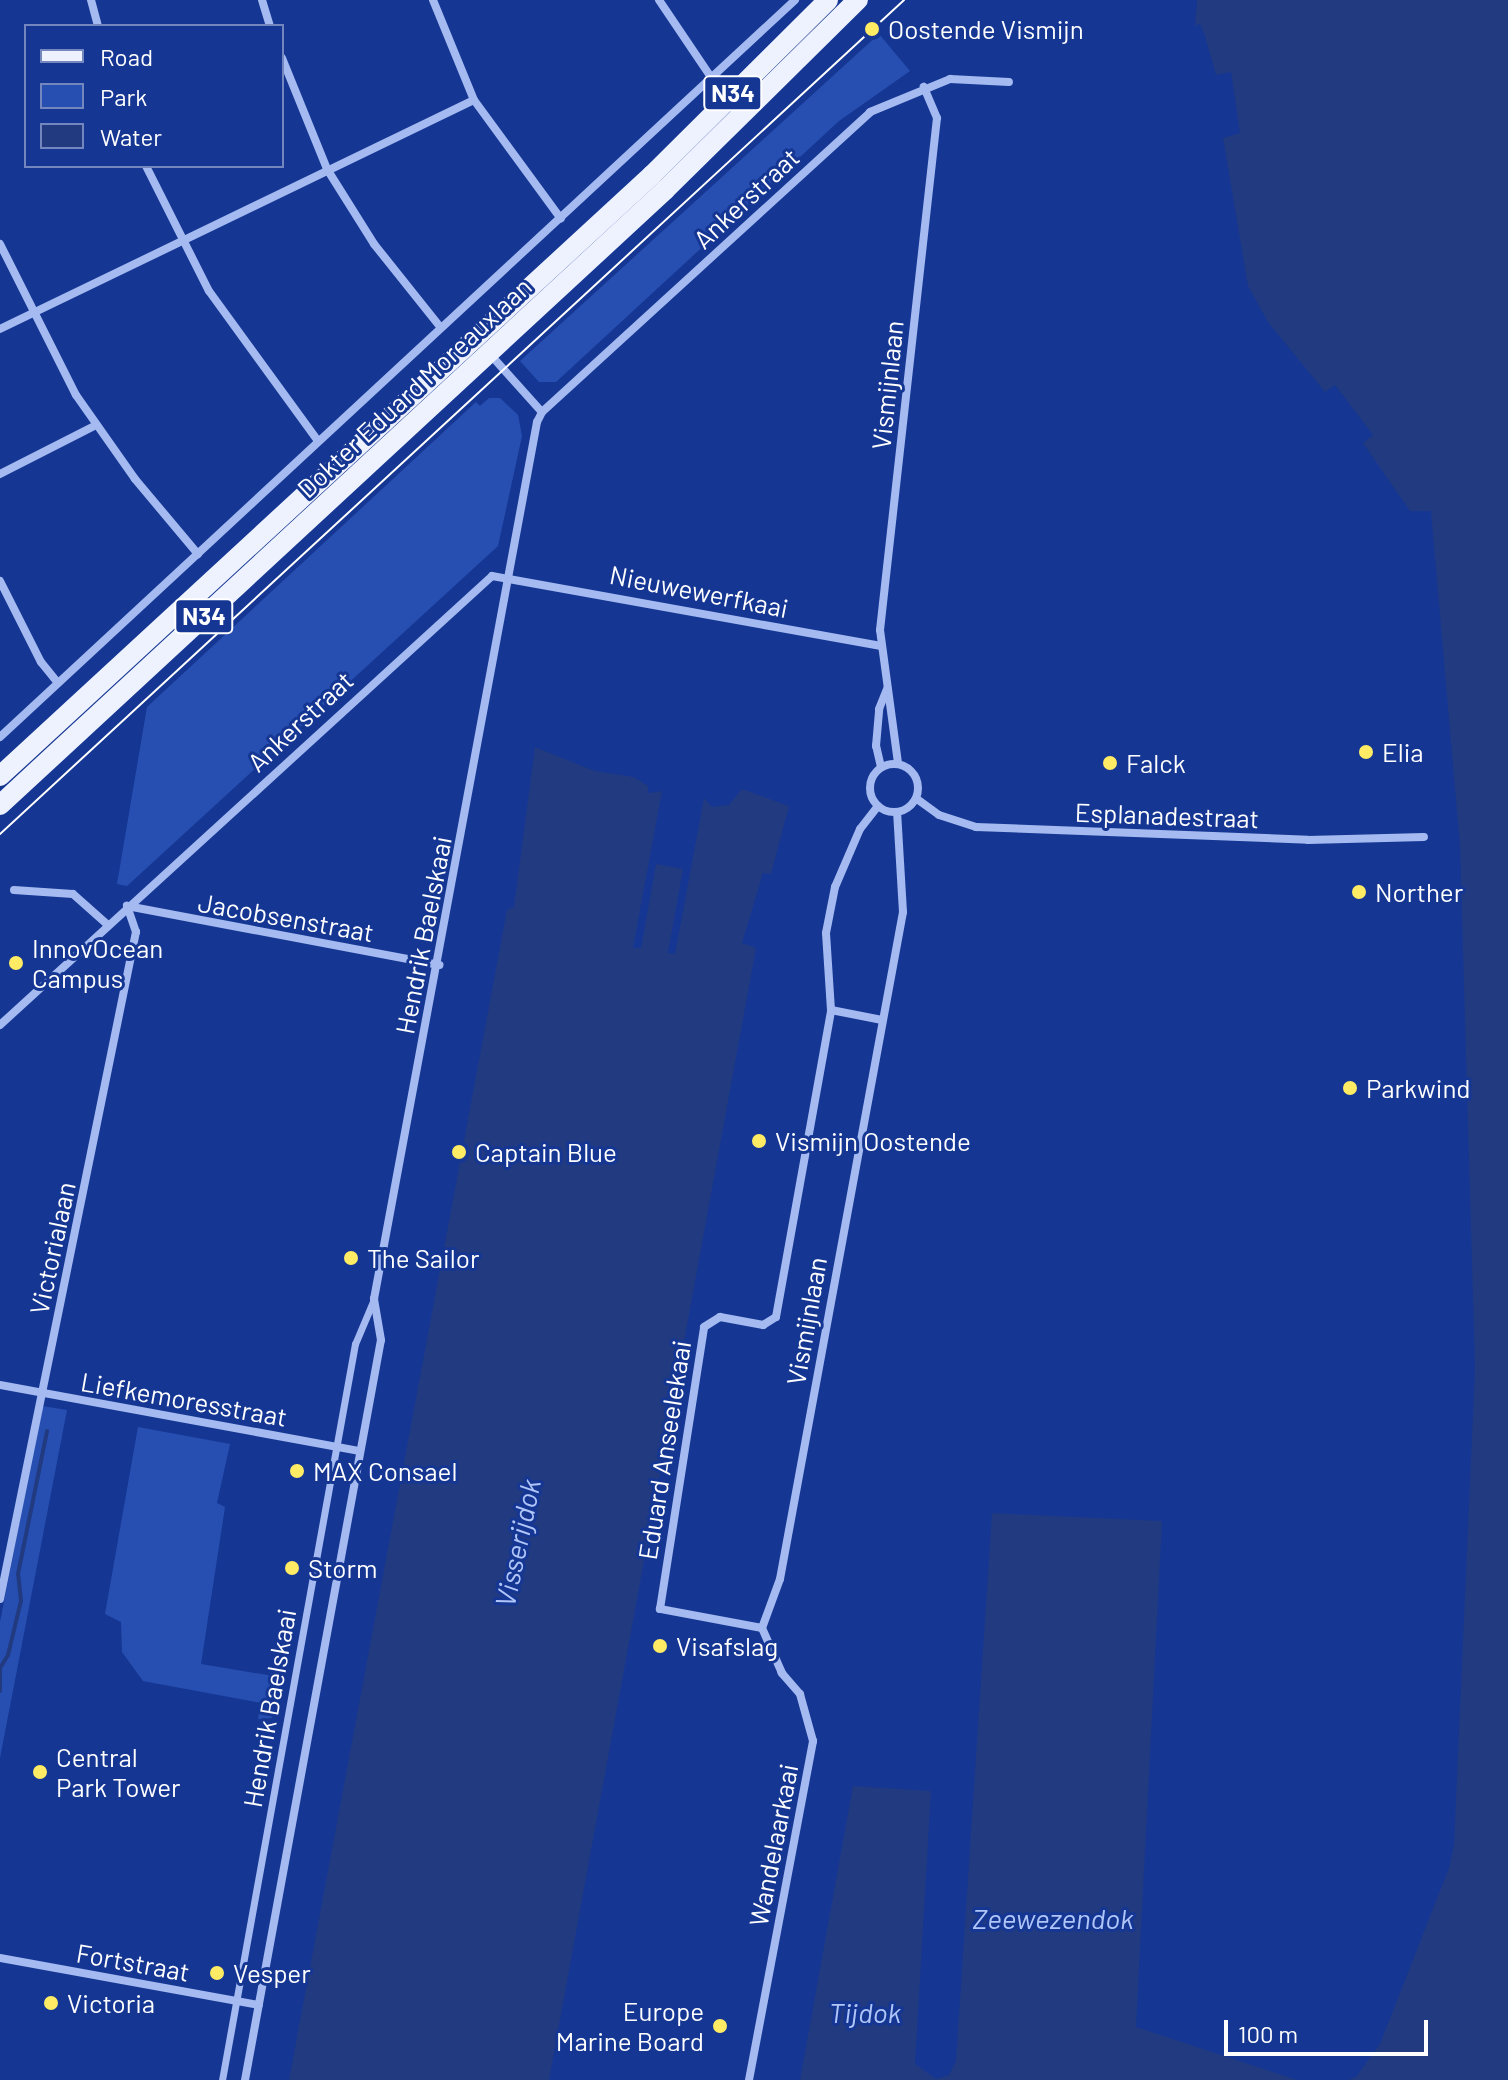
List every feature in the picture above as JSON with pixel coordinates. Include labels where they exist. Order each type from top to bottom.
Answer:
[{"type":"main road","name":"Dokter Eduard Moreauxlaan","points":[[0,805],[482,345],[828,0]]},
{"type":"main road","name":"Dokter Eduard Moreauxlaan","points":[[0,776],[482,345],[858,0]]},
{"type":"street","points":[[91,0],[97,24]]},
{"type":"street","points":[[262,0],[269,24]]},
{"type":"street","points":[[433,0],[474,100],[561,219]]},
{"type":"street","points":[[659,0],[713,80]]},
{"type":"street","name":"Dokter Eduard Moreauxlaan","points":[[0,737],[713,80],[795,0]]},
{"type":"street","points":[[284,63],[327,169],[374,244],[441,328]]},
{"type":"street","name":"Ankerstraat","points":[[542,412],[851,128],[886,102],[950,79],[1009,82]]},
{"type":"street","name":"Vismijnlaan","points":[[898,763],[891,744],[893,702],[887,689],[880,646],[937,118],[924,87]]},
{"type":"street","points":[[0,329],[474,100]]},
{"type":"street","points":[[147,168],[180,242],[253,357],[318,441]]},
{"type":"street","points":[[0,244],[32,314],[96,425],[198,554]]},
{"type":"street","points":[[482,345],[542,412],[509,577]]},
{"type":"street","points":[[0,474],[96,425]]},
{"type":"street","name":"Ankerstraat","points":[[0,1025],[462,600],[492,576],[509,577]]},
{"type":"street","name":"Nieuwewerfkaai","points":[[509,577],[880,646]]},
{"type":"street","name":"Hendrik Baelskaai","points":[[222,2080],[355,1344],[374,1299],[439,965],[509,577]]},
{"type":"street","points":[[0,581],[41,662],[58,683]]},
{"type":"street","name":"Vismijnlaan","points":[[881,767],[876,746],[879,709],[887,689]]},
{"type":"street","points":[[898,763],[916,776],[917,799],[897,812],[878,806],[871,781],[881,767],[898,763]]},
{"type":"street","name":"Esplanadestraat","points":[[917,799],[939,815],[976,827],[1308,840],[1424,837]]},
{"type":"street","points":[[878,806],[860,829],[829,908],[831,1010],[882,1020]]},
{"type":"street","name":"Vismijnlaan","points":[[762,1628],[780,1579],[903,912],[897,812]]},
{"type":"street","points":[[14,890],[73,894],[108,925]]},
{"type":"street","name":"Jacobsenstraat","points":[[127,906],[439,965]]},
{"type":"street","name":"Victorialaan","points":[[0,1599],[39,1392],[75,1245],[136,932],[127,906]]},
{"type":"street","name":"Eduard Anseelekaai","points":[[762,1628],[660,1609],[704,1327],[720,1317],[763,1325],[776,1317],[831,1010]]},
{"type":"street","name":"Hendrik Baelskaai","points":[[245,2080],[381,1340],[374,1299]]},
{"type":"street","name":"Liefkemoresstraat","points":[[0,1385],[360,1451]]},
{"type":"street","name":"Wandelaarkaai","points":[[749,2080],[813,1741],[800,1694],[775,1661],[762,1628]]},
{"type":"street","name":"Fortstraat","points":[[0,1958],[259,2005]]},
{"type":"green space","points":[[879,34],[910,71],[839,121],[556,382],[539,382],[520,361]]},
{"type":"green space","points":[[489,398],[500,398],[518,415],[522,436],[498,546],[127,886],[117,884],[147,707],[476,402],[480,406]]},
{"type":"green space","points":[[42,1406],[67,1410],[0,1758],[0,1622]]},
{"type":"green space","points":[[138,1427],[230,1444],[217,1503],[225,1507],[201,1664],[279,1677],[272,1718],[258,1719],[261,1703],[143,1681],[122,1652],[121,1622],[105,1614]]},
{"type":"water","points":[[1197,0],[1508,0],[1508,2080],[1348,2080],[1356,2077],[1380,2044],[1449,1868],[1454,1845],[1475,1368],[1460,846],[1431,511],[1410,511],[1363,443],[1373,435],[1335,385],[1325,392],[1268,322],[1248,286],[1223,138],[1240,133],[1231,72],[1216,75],[1200,24],[1195,26]]},
{"type":"water","name":"Visserijdok","points":[[535,747],[595,771],[634,777],[648,786],[648,793],[662,791],[633,948],[641,948],[656,864],[683,869],[668,953],[675,954],[704,798],[712,807],[729,805],[742,789],[789,806],[771,874],[763,873],[742,943],[756,948],[549,2080],[289,2080],[507,910],[514,907]]},
{"type":"water","name":"Zeewezendok","points":[[992,1513],[1162,1521],[1136,2027],[1297,2080],[800,2080],[853,1786],[931,1791],[915,2064],[936,2079],[949,2075],[956,2061]]},
{"type":"waterway","points":[[0,1668],[8,1655],[21,1601],[18,1574],[47,1431]]},
{"type":"waterway","points":[[0,1669],[0,1691]]},
{"type":"tram line","points":[[0,834],[904,0]]},
{"type":"place","name":"Oostende Vismijn","points":[[872,29]]},
{"type":"place","name":"Elia","points":[[1366,752]]},
{"type":"place","name":"Falck","points":[[1110,763]]},
{"type":"place","name":"Norther","points":[[1359,892]]},
{"type":"place","name":"InnovOcean Campus","points":[[16,963]]},
{"type":"place","name":"Parkwind","points":[[1350,1088]]},
{"type":"place","name":"Vismijn Oostende","points":[[759,1141]]},
{"type":"place","name":"Captain Blue","points":[[459,1152]]},
{"type":"place","name":"The Sailor","points":[[351,1258]]},
{"type":"place","name":"MAX Consael","points":[[297,1471]]},
{"type":"place","name":"Storm","points":[[292,1568]]},
{"type":"place","name":"Visafslag","points":[[660,1646]]},
{"type":"place","name":"Central Park Tower","points":[[40,1772]]},
{"type":"place","name":"Vesper","points":[[217,1973]]},
{"type":"place","name":"Victoria","points":[[51,2003]]},
{"type":"place","name":"Europe Marine Board","points":[[720,2026]]},
{"type":"water label","name":"Tijdok","points":[[865,2012]]}]
